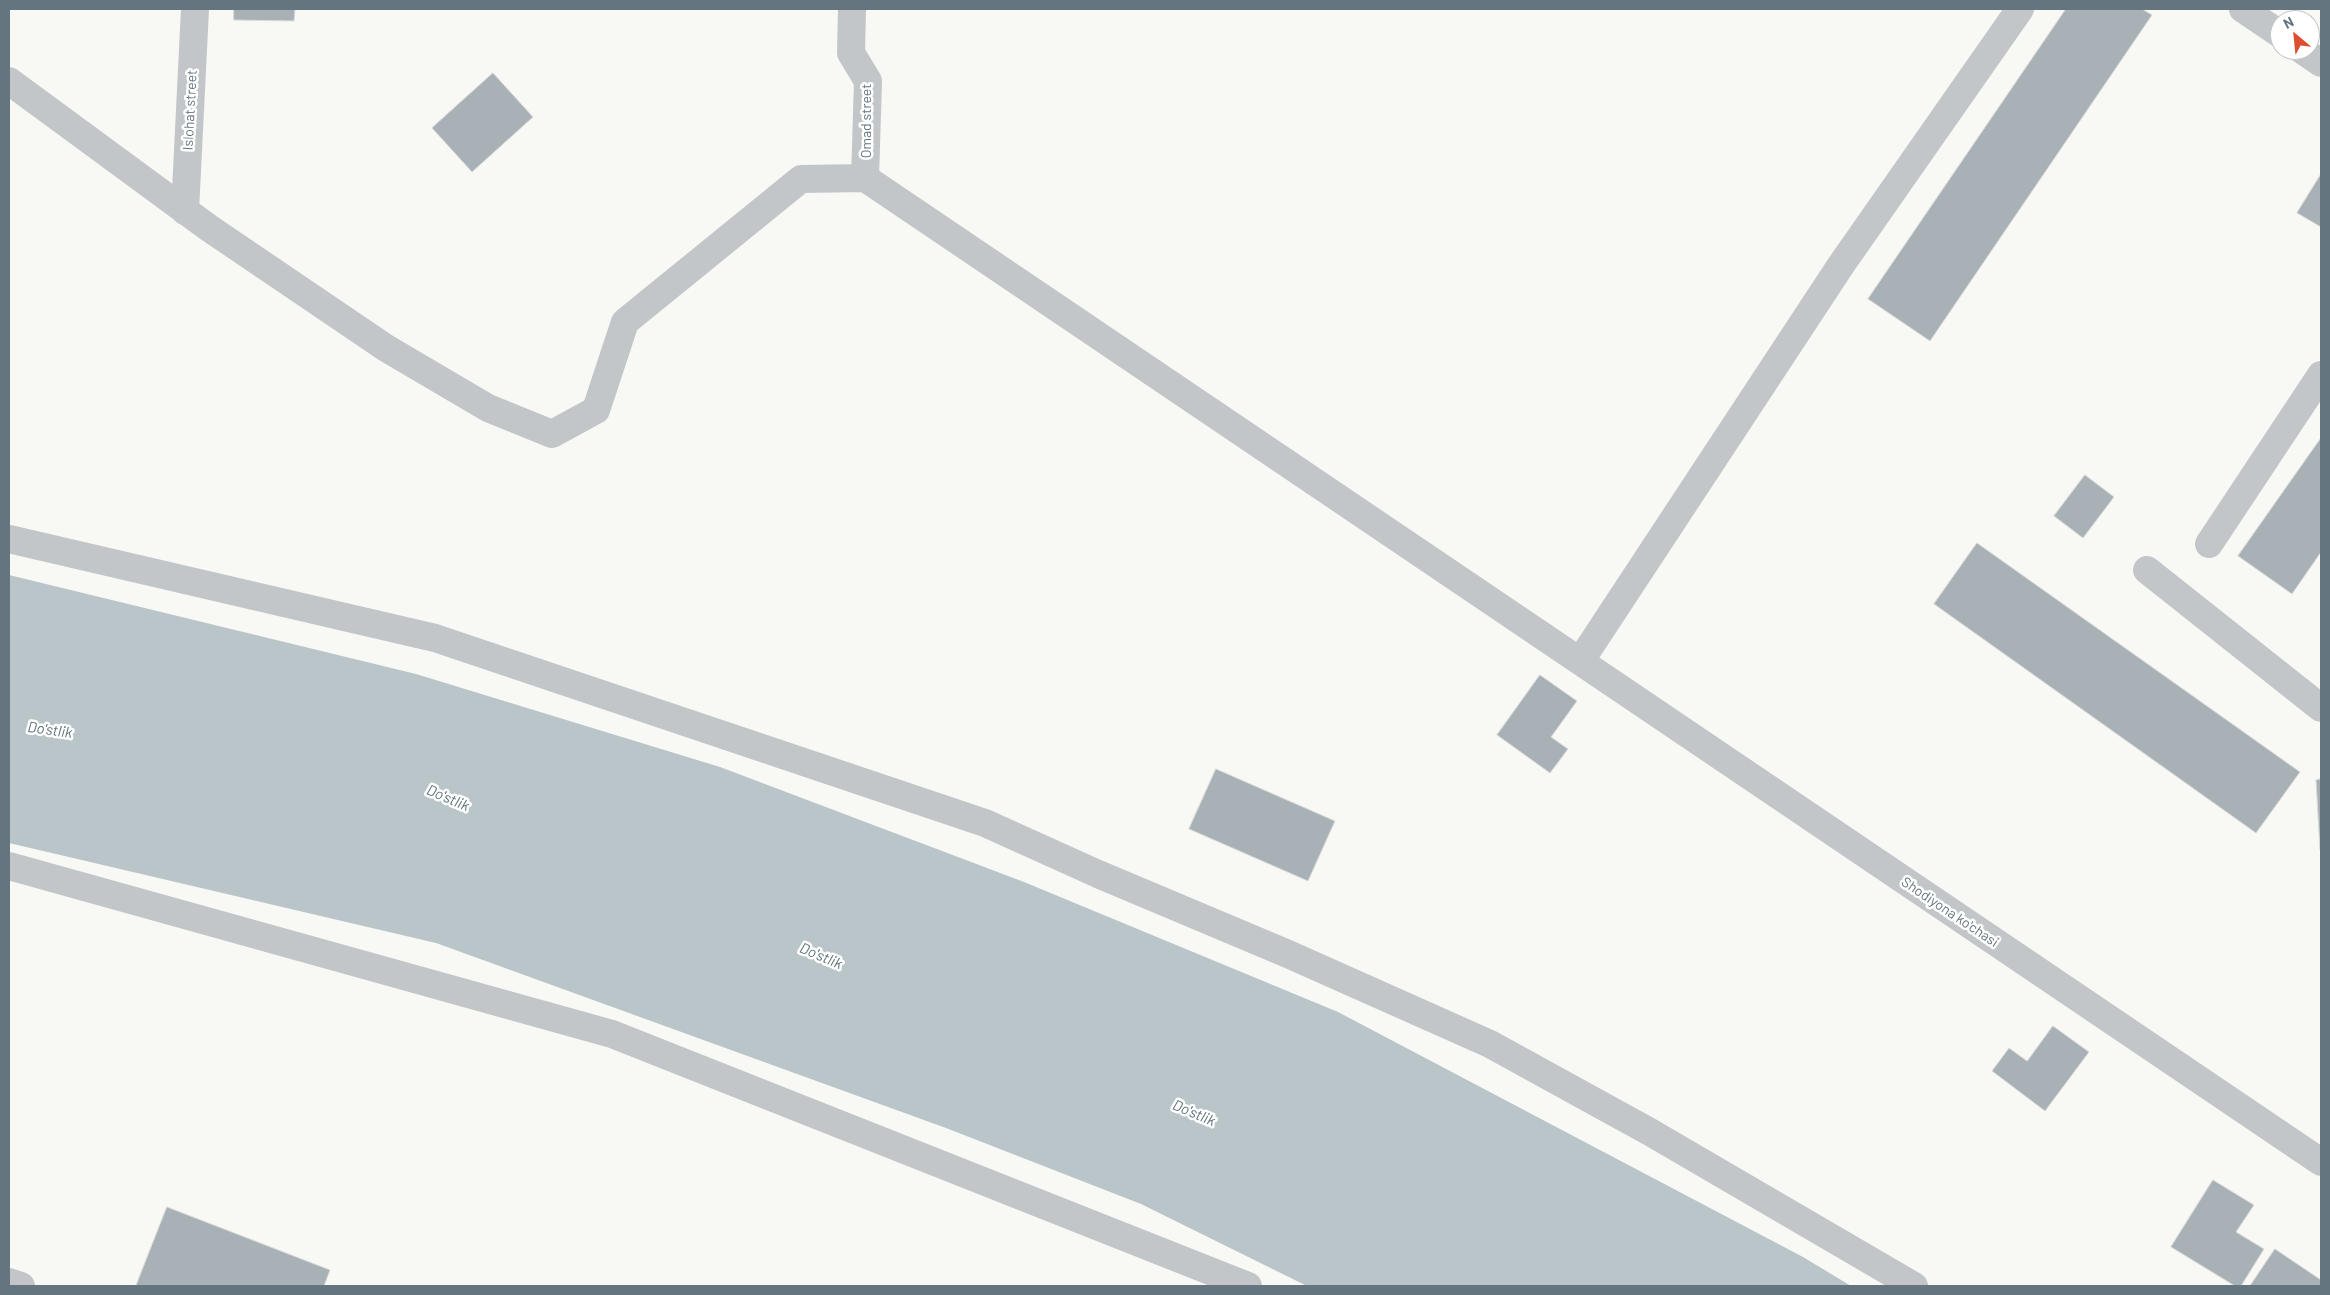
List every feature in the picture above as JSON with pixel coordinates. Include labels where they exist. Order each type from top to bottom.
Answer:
[{"type":"street","name":"Islohat street","points":[[185,211],[195,9]]},
{"type":"street","name":"Omad street","points":[[852,9],[851,53],[868,81],[865,178]]},
{"type":"street","points":[[1581,660],[1841,265],[2020,9]]},
{"type":"street","points":[[2243,9],[2270,27]]},
{"type":"street","points":[[9,81],[185,211],[386,348],[488,408],[552,434],[596,410],[625,322],[801,179],[865,178]]},
{"type":"street","name":"Shodiyona ko'chasi","points":[[865,178],[1581,660],[2321,1162]]},
{"type":"street","points":[[2209,544],[2321,375]]},
{"type":"street","points":[[9,539],[435,638],[985,823],[1490,1044],[1650,1132],[1914,1286]]},
{"type":"street","points":[[2147,570],[2321,708]]},
{"type":"street","points":[[9,866],[612,1034],[1248,1286]]},
{"type":"street","points":[[9,1282],[21,1286]]},
{"type":"water","name":"Do'stlik","points":[[9,575],[416,674],[720,767],[1024,882],[1338,1012],[1803,1257],[1851,1286],[1307,1286],[1141,1204],[946,1128],[436,943],[9,843]]},
{"type":"building","points":[[234,9],[295,9],[294,21],[234,20]]},
{"type":"building","points":[[2066,9],[2142,9],[2152,15],[1930,341],[1868,299]]},
{"type":"building","points":[[493,73],[533,117],[472,172],[432,128]]},
{"type":"building","points":[[2321,174],[2321,227],[2297,213]]},
{"type":"building","points":[[2321,438],[2321,552],[2292,594],[2238,556]]},
{"type":"building","points":[[2085,475],[2114,497],[2083,538],[2054,516]]},
{"type":"building","points":[[1977,543],[2300,772],[2256,833],[1934,604]]},
{"type":"building","points":[[1540,675],[1577,701],[1551,737],[1568,749],[1550,773],[1497,735]]},
{"type":"building","points":[[1216,769],[1335,821],[1308,881],[1189,829]]},
{"type":"building","points":[[2321,779],[2321,850],[2320,850],[2316,780]]},
{"type":"building","points":[[2053,1026],[2089,1052],[2045,1111],[1992,1071],[2009,1048],[2027,1061]]},
{"type":"building","points":[[2213,1180],[2254,1205],[2236,1232],[2264,1249],[2241,1286],[2235,1286],[2171,1247]]},
{"type":"building","points":[[167,1207],[330,1270],[324,1286],[136,1286]]},
{"type":"building","points":[[2275,1249],[2321,1280],[2321,1286],[2250,1286]]}]
